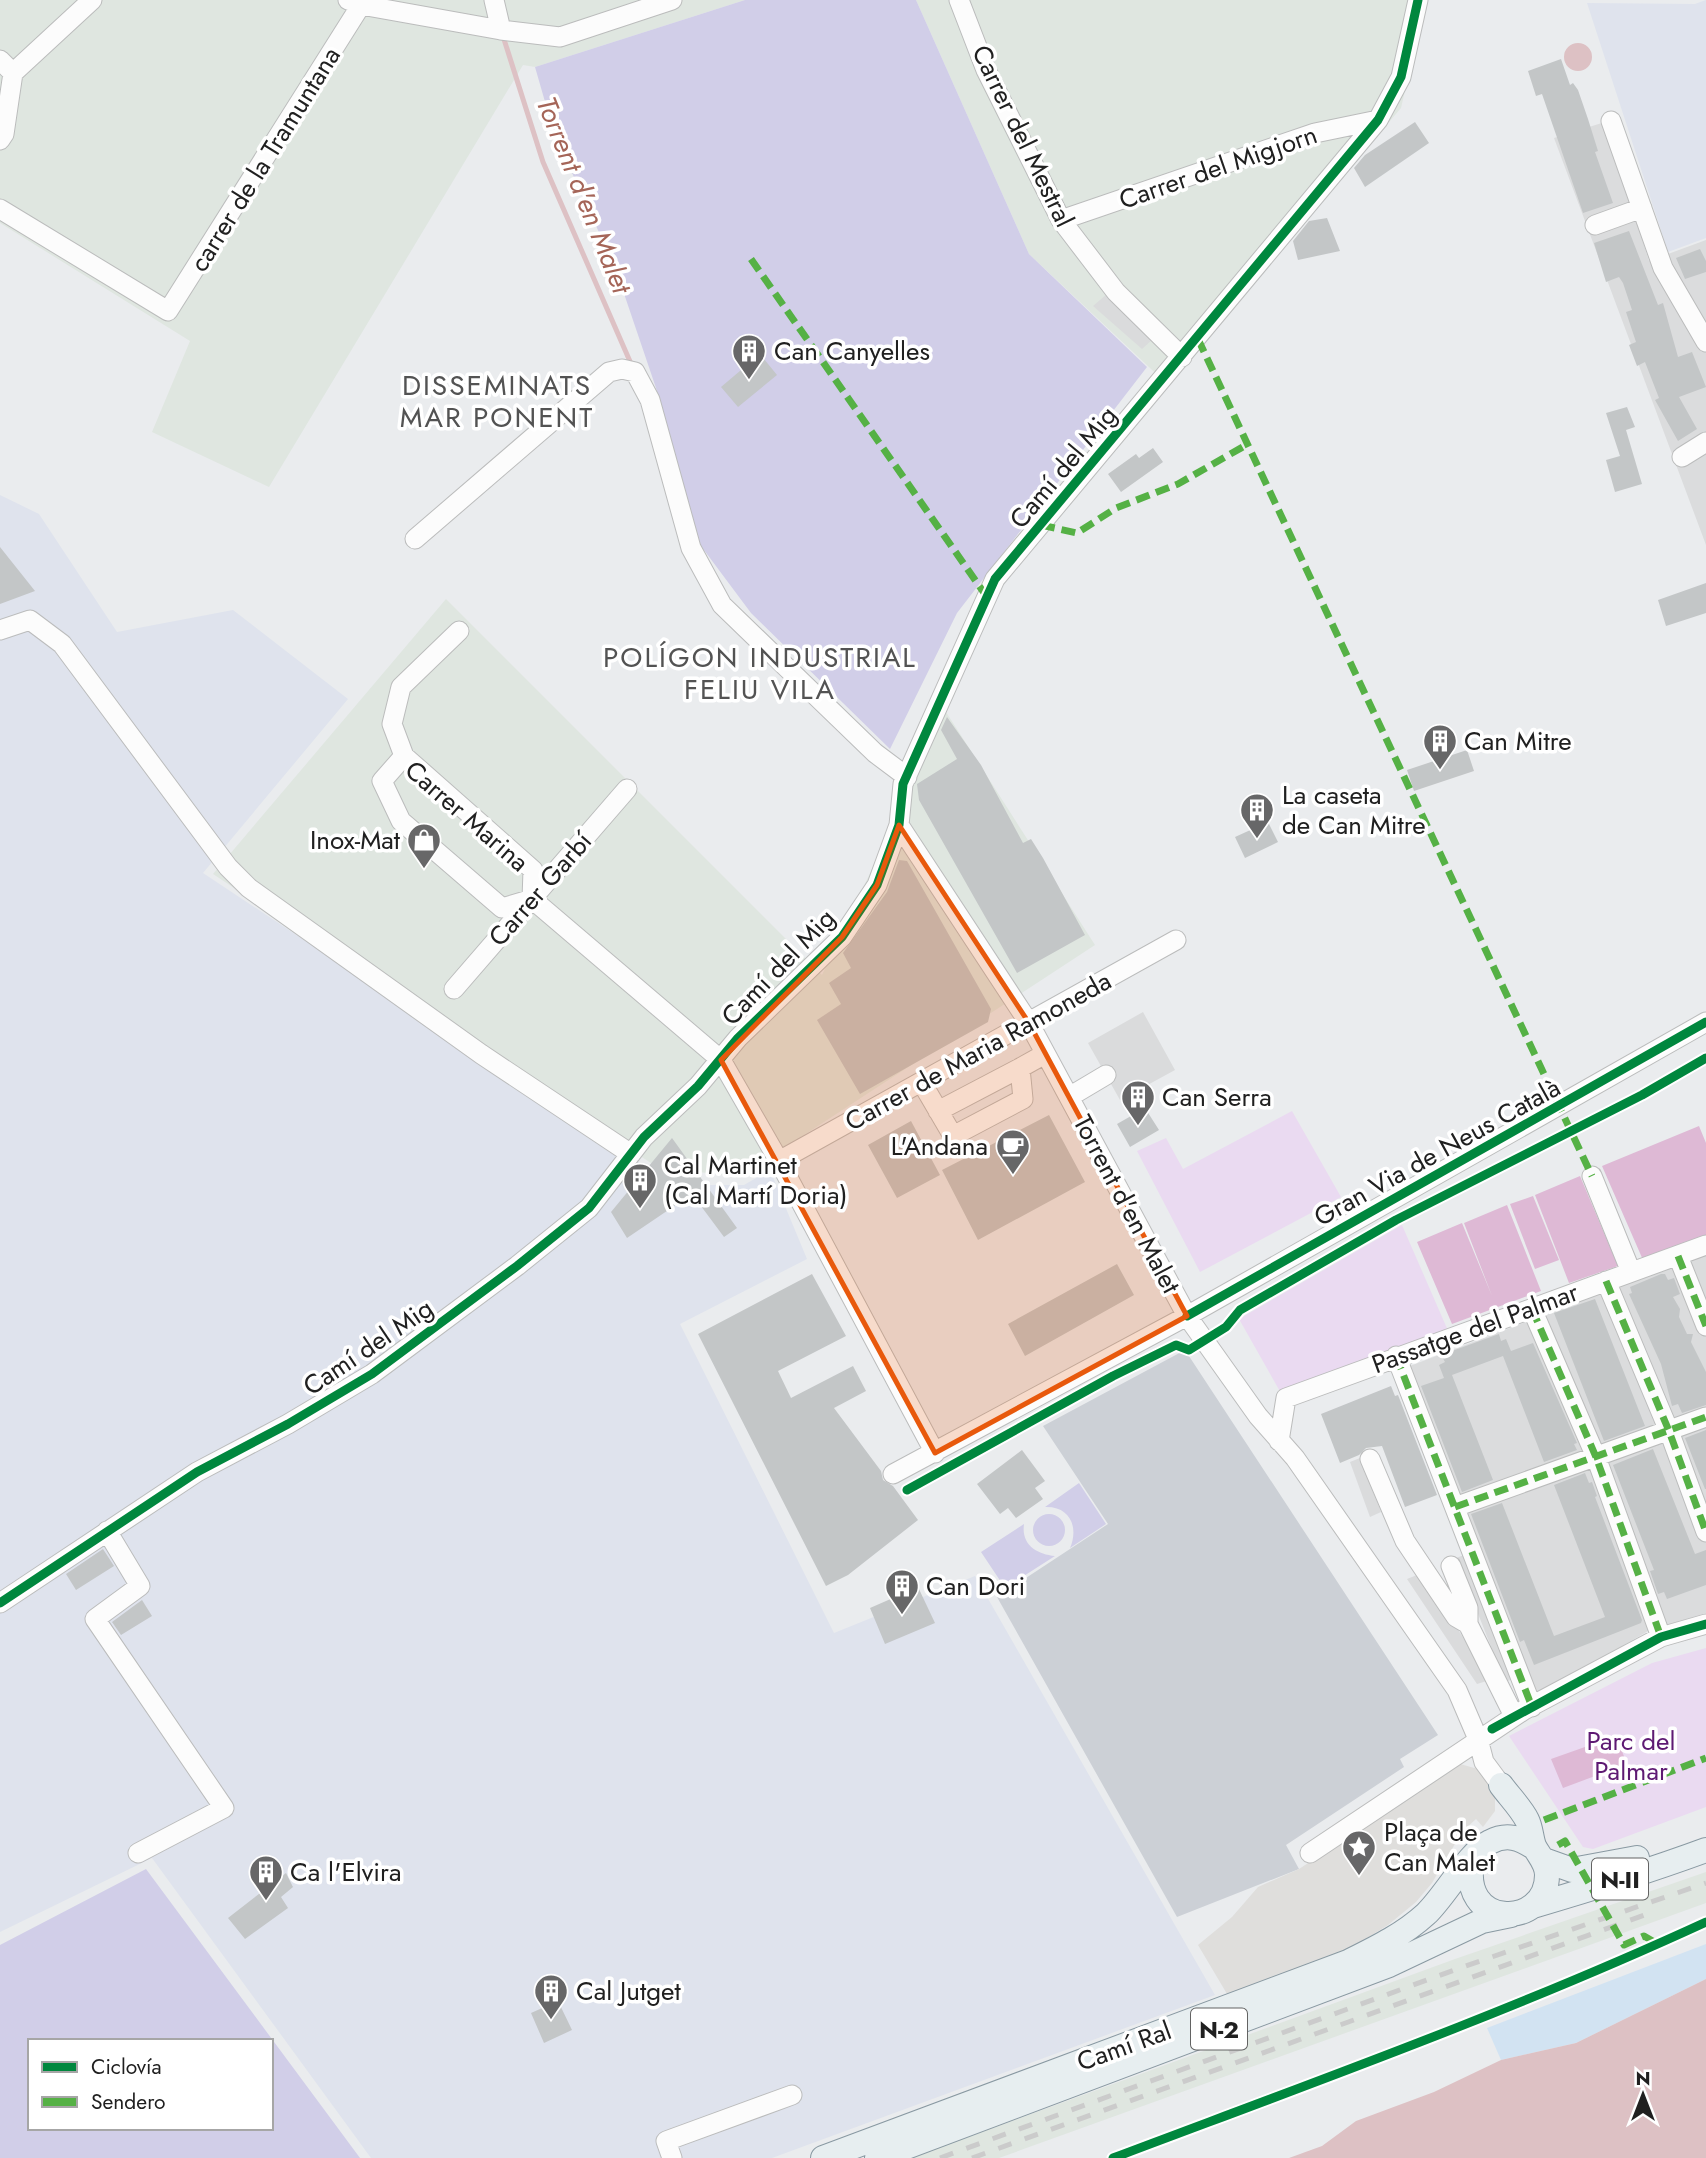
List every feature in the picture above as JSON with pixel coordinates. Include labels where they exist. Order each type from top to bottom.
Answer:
[{"type":"main road","points":[[1501,1785],[1527,1820],[1547,1875],[1545,1890],[1522,1910],[1491,1911],[1478,1901],[1468,1877],[1473,1857],[1487,1843],[1496,1839],[1501,1785]]},
{"type":"main road","name":"N-II","points":[[1496,1839],[1520,1838],[1539,1854],[1572,1870],[1626,1862],[1706,1832]]},
{"type":"main road","name":"Camí Ral","points":[[877,2158],[1389,1965],[1482,1921],[1646,1872],[1706,1850]]},
{"type":"main road","name":"Camí Ral","points":[[823,2158],[1348,1962],[1399,1935],[1426,1913],[1473,1857]]},
{"type":"street","points":[[0,140],[5,134],[6,67],[92,0]]},
{"type":"street","points":[[494,0],[501,30]]},
{"type":"street","points":[[354,3],[501,30],[560,37],[672,0]]},
{"type":"street","name":"Carrer del Mestral","points":[[959,0],[986,70],[1061,220],[1115,292],[1182,357]]},
{"type":"street","name":"Camí del Mig","points":[[0,1603],[197,1472],[288,1424],[372,1374],[517,1266],[589,1208],[631,1154],[721,1060],[738,1038],[842,937],[877,885],[899,825],[907,776],[995,579],[1378,120],[1401,76],[1418,0]]},
{"type":"street","name":"carrer de la Tramuntana","points":[[0,209],[167,311],[354,3]]},
{"type":"street","name":"Carrer del Migjorn","points":[[1061,220],[1315,133],[1378,120]]},
{"type":"street","points":[[1611,121],[1663,268],[1706,342]]},
{"type":"street","points":[[1595,225],[1642,208]]},
{"type":"street","points":[[415,539],[609,372],[622,369],[635,372],[650,400],[691,548],[722,605],[875,753],[907,776]]},
{"type":"street","points":[[1682,457],[1706,442]]},
{"type":"street","points":[[0,630],[30,620],[62,644],[228,867],[248,888],[481,1054],[631,1154]]},
{"type":"street","points":[[404,756],[392,724],[401,687],[459,631]]},
{"type":"street","name":"Carrer Marina","points":[[404,756],[533,870],[531,899],[502,908],[401,821],[383,781],[404,756]]},
{"type":"street","name":"Carrer Garbí","points":[[454,989],[627,789]]},
{"type":"street","name":"Torrent d'en Malet","points":[[899,825],[1029,1023],[1187,1316],[1258,1416],[1295,1458],[1457,1690],[1478,1739],[1484,1762],[1501,1785]]},
{"type":"street","name":"Carrer Marina","points":[[531,899],[721,1060],[779,1161],[935,1453]]},
{"type":"street","name":"Carrer de Maria Ramoneda","points":[[779,1161],[1176,940]]},
{"type":"street","name":"Gran Via de Neus Català","points":[[893,1474],[1187,1316],[1706,1022]]},
{"type":"street","points":[[1020,1068],[1023,1100],[953,1136],[968,1096],[1045,1054]]},
{"type":"street","points":[[1069,1097],[1106,1075]]},
{"type":"street","points":[[922,1083],[968,1096],[989,1117]]},
{"type":"street","points":[[968,1096],[989,1117]]},
{"type":"street","points":[[1592,1177],[1631,1272]]},
{"type":"street","name":"Passatge del Palmar","points":[[1279,1441],[1286,1398],[1706,1245]]},
{"type":"street","points":[[1678,1256],[1706,1326]]},
{"type":"street","points":[[1606,1281],[1669,1431],[1706,1532]]},
{"type":"street","points":[[1532,1309],[1596,1457],[1661,1637]]},
{"type":"street","points":[[1396,1356],[1455,1507],[1523,1711]]},
{"type":"street","points":[[1455,1507],[1706,1417]]},
{"type":"street","points":[[1370,1459],[1405,1541],[1456,1617],[1468,1625],[1523,1711]]},
{"type":"street","points":[[107,1531],[140,1587],[95,1619],[224,1808],[138,1853]]},
{"type":"street","points":[[1451,1566],[1468,1608],[1468,1625]]},
{"type":"street","points":[[1310,1853],[1523,1711],[1661,1637],[1706,1624]]},
{"type":"street","points":[[672,2158],[666,2141],[792,2095]]},
{"type":"highlighted area","points":[[899,825],[1029,1023],[1187,1316],[935,1453],[721,1060],[842,937],[877,885]]},
{"type":"shaded area","points":[[0,0],[745,0],[535,67],[523,65],[269,487],[152,432],[190,341],[0,223]]},
{"type":"shaded area","points":[[745,0],[916,0],[1029,254],[1147,367],[957,613],[890,749],[751,613],[698,542],[656,388],[616,270],[554,133],[535,67]]},
{"type":"shaded area","points":[[916,0],[1426,0],[1401,108],[1167,384],[1029,254]]},
{"type":"shaded area","points":[[1706,0],[1706,238],[1668,252],[1587,3],[1695,4]]},
{"type":"shaded area","points":[[1578,43],[1588,47],[1592,57],[1588,67],[1578,71],[1568,67],[1564,57],[1568,47]]},
{"type":"shaded area","points":[[1605,122],[1649,261],[1706,240],[1706,545],[1554,138]]},
{"type":"shaded area","points":[[1107,294],[1153,339],[1142,349],[1093,306]]},
{"type":"shaded area","points":[[0,495],[39,514],[117,632],[233,610],[348,699],[203,873],[673,1185],[744,1185],[770,1170],[807,1259],[680,1324],[834,1633],[975,1576],[1215,1995],[772,2158],[371,2158],[152,1858],[0,1932]]},
{"type":"shaded area","points":[[446,599],[822,975],[946,712],[1095,945],[740,1177],[657,1167],[213,874]]},
{"type":"shaded area","points":[[1143,1012],[1175,1070],[1120,1100],[1088,1043]]},
{"type":"shaded area","points":[[1699,1126],[1706,1143],[1706,1237],[1643,1260],[1602,1166]]},
{"type":"shaded area","points":[[1580,1176],[1618,1266],[1569,1283],[1535,1195]]},
{"type":"shaded area","points":[[1533,1196],[1559,1260],[1535,1269],[1510,1204]]},
{"type":"shaded area","points":[[1507,1205],[1541,1291],[1452,1324],[1417,1242],[1462,1223],[1492,1296],[1464,1223]]},
{"type":"shaded area","points":[[1706,1254],[1706,1613],[1648,1631],[1536,1697],[1402,1369]]},
{"type":"shaded area","points":[[1185,1350],[1438,1735],[1400,1759],[1404,1767],[1286,1845],[1299,1869],[1177,1917],[997,1597],[1108,1524],[1043,1426]]},
{"type":"shaded area","points":[[1360,1458],[1381,1512],[1370,1517],[1350,1462]]},
{"type":"shaded area","points":[[1079,1483],[1106,1524],[1070,1548],[1073,1526],[1070,1519],[1061,1510],[1045,1507]]},
{"type":"shaded area","points":[[1049,1514],[1060,1519],[1065,1530],[1060,1541],[1049,1546],[1038,1541],[1033,1530],[1038,1519]]},
{"type":"shaded area","points":[[1024,1524],[1028,1543],[1036,1551],[1055,1556],[1005,1588],[981,1552]]},
{"type":"shaded area","points":[[1467,1554],[1516,1678],[1505,1682],[1456,1558]]},
{"type":"shaded area","points":[[1422,1573],[1490,1680],[1477,1684],[1407,1579]]},
{"type":"shaded area","points":[[1616,1736],[1627,1764],[1563,1788],[1551,1759]]},
{"type":"shaded area","name":"Plaça de Can Malet","points":[[1460,1764],[1478,1769],[1495,1794],[1495,1811],[1483,1827],[1476,1819],[1462,1832],[1432,1883],[1416,1902],[1388,1925],[1348,1950],[1230,1999],[1198,1945],[1232,1917],[1258,1887],[1299,1869]]},
{"type":"shaded area","points":[[146,1869],[272,2039],[28,2039],[28,2130],[273,2130],[273,2041],[360,2158],[0,2158],[0,1945]]},
{"type":"shaded area","points":[[1706,1872],[1706,1903],[999,2158],[911,2158],[1455,1959]]},
{"type":"shaded area","points":[[1706,1979],[1706,2158],[1289,2158],[1322,2146],[1356,2121],[1434,2092],[1501,2060],[1576,2043]]},
{"type":"sand","points":[[1706,1944],[1706,1979],[1576,2043],[1501,2060],[1487,2028]]},
{"type":"green space","points":[[1292,1111],[1341,1197],[1200,1272],[1137,1151],[1166,1138],[1183,1169]]},
{"type":"green space","points":[[1402,1225],[1449,1333],[1282,1395],[1239,1319]]},
{"type":"green space","name":"Parc del Palmar","points":[[1706,1648],[1706,1807],[1593,1849],[1583,1847],[1509,1736],[1652,1663]]},
{"type":"building","points":[[1561,59],[1570,85],[1573,83],[1578,90],[1598,151],[1595,152],[1613,203],[1583,213],[1542,94],[1536,96],[1528,71]]},
{"type":"building","points":[[1415,122],[1429,143],[1365,187],[1354,168],[1365,155]]},
{"type":"building","points":[[1327,218],[1340,251],[1298,260],[1293,241],[1309,221]]},
{"type":"building","points":[[1629,231],[1658,305],[1663,303],[1678,357],[1692,352],[1706,387],[1679,397],[1697,429],[1678,441],[1655,400],[1659,398],[1645,362],[1637,366],[1629,345],[1636,342],[1626,312],[1632,310],[1623,283],[1619,277],[1606,282],[1594,243]]},
{"type":"building","points":[[1700,249],[1706,261],[1706,272],[1685,279],[1676,258]]},
{"type":"building","name":"Can Canyelles","points":[[760,354],[777,375],[738,407],[721,387]]},
{"type":"building","points":[[1627,407],[1635,427],[1626,430],[1642,484],[1615,492],[1606,460],[1620,456],[1606,413]]},
{"type":"building","points":[[1153,448],[1163,462],[1121,492],[1108,474],[1136,454],[1139,458]]},
{"type":"building","points":[[0,547],[35,591],[0,604]]},
{"type":"building","points":[[1706,583],[1706,613],[1666,626],[1658,600]]},
{"type":"building","points":[[947,717],[981,765],[1023,843],[1031,839],[1085,935],[1017,973],[919,800],[917,784],[957,759],[941,730]]},
{"type":"building","name":"Can Mitre","points":[[1467,750],[1474,771],[1414,791],[1407,770]]},
{"type":"building","name":"La caseta de Can Mitre","points":[[1268,822],[1278,842],[1245,858],[1235,837]]},
{"type":"building","points":[[899,860],[907,861],[991,1009],[988,1022],[860,1094],[817,1020],[841,1004],[829,983],[851,968],[843,953],[887,892]]},
{"type":"building","name":"Can Serra","points":[[1145,1108],[1159,1130],[1130,1147],[1117,1124]]},
{"type":"building","name":"L'Andana","points":[[1049,1115],[1085,1182],[978,1240],[942,1170]]},
{"type":"building","points":[[911,1121],[940,1175],[897,1198],[868,1145]]},
{"type":"building","points":[[672,1138],[737,1228],[724,1237],[692,1194],[627,1238],[611,1212]]},
{"type":"building","points":[[1117,1264],[1134,1295],[1025,1356],[1008,1324]]},
{"type":"building","points":[[812,1274],[846,1336],[778,1371],[791,1398],[853,1366],[866,1391],[834,1408],[881,1471],[883,1480],[893,1486],[918,1520],[848,1575],[826,1586],[698,1334]]},
{"type":"building","points":[[1665,1274],[1668,1280],[1674,1278],[1680,1294],[1673,1297],[1680,1309],[1679,1317],[1687,1334],[1693,1334],[1691,1342],[1706,1372],[1706,1405],[1682,1413],[1678,1404],[1672,1406],[1661,1364],[1629,1294],[1632,1293],[1630,1287]]},
{"type":"building","points":[[1595,1299],[1645,1426],[1604,1441],[1554,1313]]},
{"type":"building","points":[[1499,1334],[1501,1341],[1506,1339],[1511,1351],[1533,1343],[1577,1443],[1574,1444],[1577,1450],[1544,1462],[1503,1356],[1452,1375],[1493,1480],[1462,1492],[1421,1386],[1444,1378],[1439,1365],[1445,1362],[1441,1355]]},
{"type":"building","points":[[1391,1386],[1395,1396],[1398,1395],[1437,1495],[1405,1507],[1382,1446],[1366,1448],[1359,1455],[1340,1463],[1321,1414]]},
{"type":"building","points":[[1706,1430],[1706,1489],[1705,1489],[1685,1438]]},
{"type":"building","points":[[1653,1449],[1695,1554],[1706,1550],[1706,1585],[1667,1599],[1664,1592],[1658,1594],[1650,1571],[1654,1570],[1613,1465]]},
{"type":"building","points":[[1022,1450],[1045,1481],[1035,1488],[1043,1499],[1016,1518],[1008,1508],[1000,1514],[977,1484]]},
{"type":"building","points":[[1585,1473],[1589,1483],[1592,1482],[1597,1496],[1595,1497],[1642,1620],[1641,1623],[1534,1665],[1524,1640],[1520,1642],[1471,1514],[1502,1503],[1554,1636],[1605,1617],[1554,1485]]},
{"type":"building","points":[[103,1549],[114,1566],[76,1590],[66,1574]]},
{"type":"building","name":"Can Dori","points":[[918,1587],[935,1623],[885,1644],[870,1608]]},
{"type":"building","points":[[142,1600],[152,1616],[121,1635],[112,1622]]},
{"type":"building","name":"Ca l'Elvira","points":[[286,1873],[293,1887],[281,1897],[288,1908],[245,1939],[228,1918]]},
{"type":"building","name":"Cal Jutget","points":[[558,2001],[572,2030],[544,2043],[531,2013]]},
{"type":"waterway","name":"Torrent d'en Malet","points":[[502,33],[543,162],[632,366]]},
{"type":"railway","points":[[940,2158],[1457,1969],[1706,1883]]},
{"type":"railway","points":[[972,2158],[1647,1914]]},
{"type":"marked path","points":[[751,259],[987,597]]},
{"type":"marked path","points":[[1198,339],[1592,1176]]},
{"type":"marked path","points":[[1041,525],[1077,533],[1116,508],[1178,484],[1248,444]]},
{"type":"marked path","points":[[1678,1256],[1706,1326]]},
{"type":"marked path","points":[[1606,1281],[1669,1431],[1706,1532]]},
{"type":"marked path","points":[[1532,1309],[1596,1457],[1661,1637]]},
{"type":"marked path","points":[[1396,1356],[1532,1707]]},
{"type":"marked path","points":[[1455,1507],[1706,1417]]},
{"type":"marked path","points":[[1544,1820],[1706,1758]]},
{"type":"marked path","points":[[1558,1845],[1565,1841],[1624,1945],[1644,1936],[1658,1944]]},
{"type":"cycle path","points":[[0,1603],[197,1472],[288,1424],[372,1374],[517,1266],[589,1208],[644,1137],[698,1086],[738,1038],[842,937],[877,885],[899,825],[903,784],[995,579],[1378,120],[1401,77],[1418,0]]},
{"type":"cycle path","points":[[1187,1316],[1706,1022]]},
{"type":"cycle path","points":[[907,1490],[1113,1376],[1176,1345],[1189,1350],[1226,1327],[1240,1310],[1396,1220],[1642,1095],[1706,1058]]},
{"type":"cycle path","points":[[1492,1729],[1661,1637],[1706,1624]]},
{"type":"cycle path","points":[[1113,2158],[1486,2016],[1706,1922]]},
{"type":"place","name":"Can Canyelles","points":[[749,381]]},
{"type":"place","name":"Can Mitre","points":[[1440,771]]},
{"type":"place","name":"La caseta de Can Mitre","points":[[1257,840]]},
{"type":"place","name":"Inox-Mat","points":[[424,870]]},
{"type":"place","name":"Can Serra","points":[[1138,1127]]},
{"type":"place","name":"L'Andana","points":[[1013,1176]]},
{"type":"place","name":"Cal Martinet (Cal Martí Doria)","points":[[640,1210]]},
{"type":"place","name":"Can Dori","points":[[902,1616]]},
{"type":"place","name":"Plaça de Can Malet","points":[[1359,1877]]},
{"type":"place","name":"Ca l'Elvira","points":[[266,1902]]},
{"type":"place","name":"Cal Jutget","points":[[551,2021]]},
{"type":"district","name":"DISSEMINATS MAR PONENT","points":[[497,401]]},
{"type":"district","name":"POLÍGON INDUSTRIAL FELIU VILA","points":[[760,673]]}]
